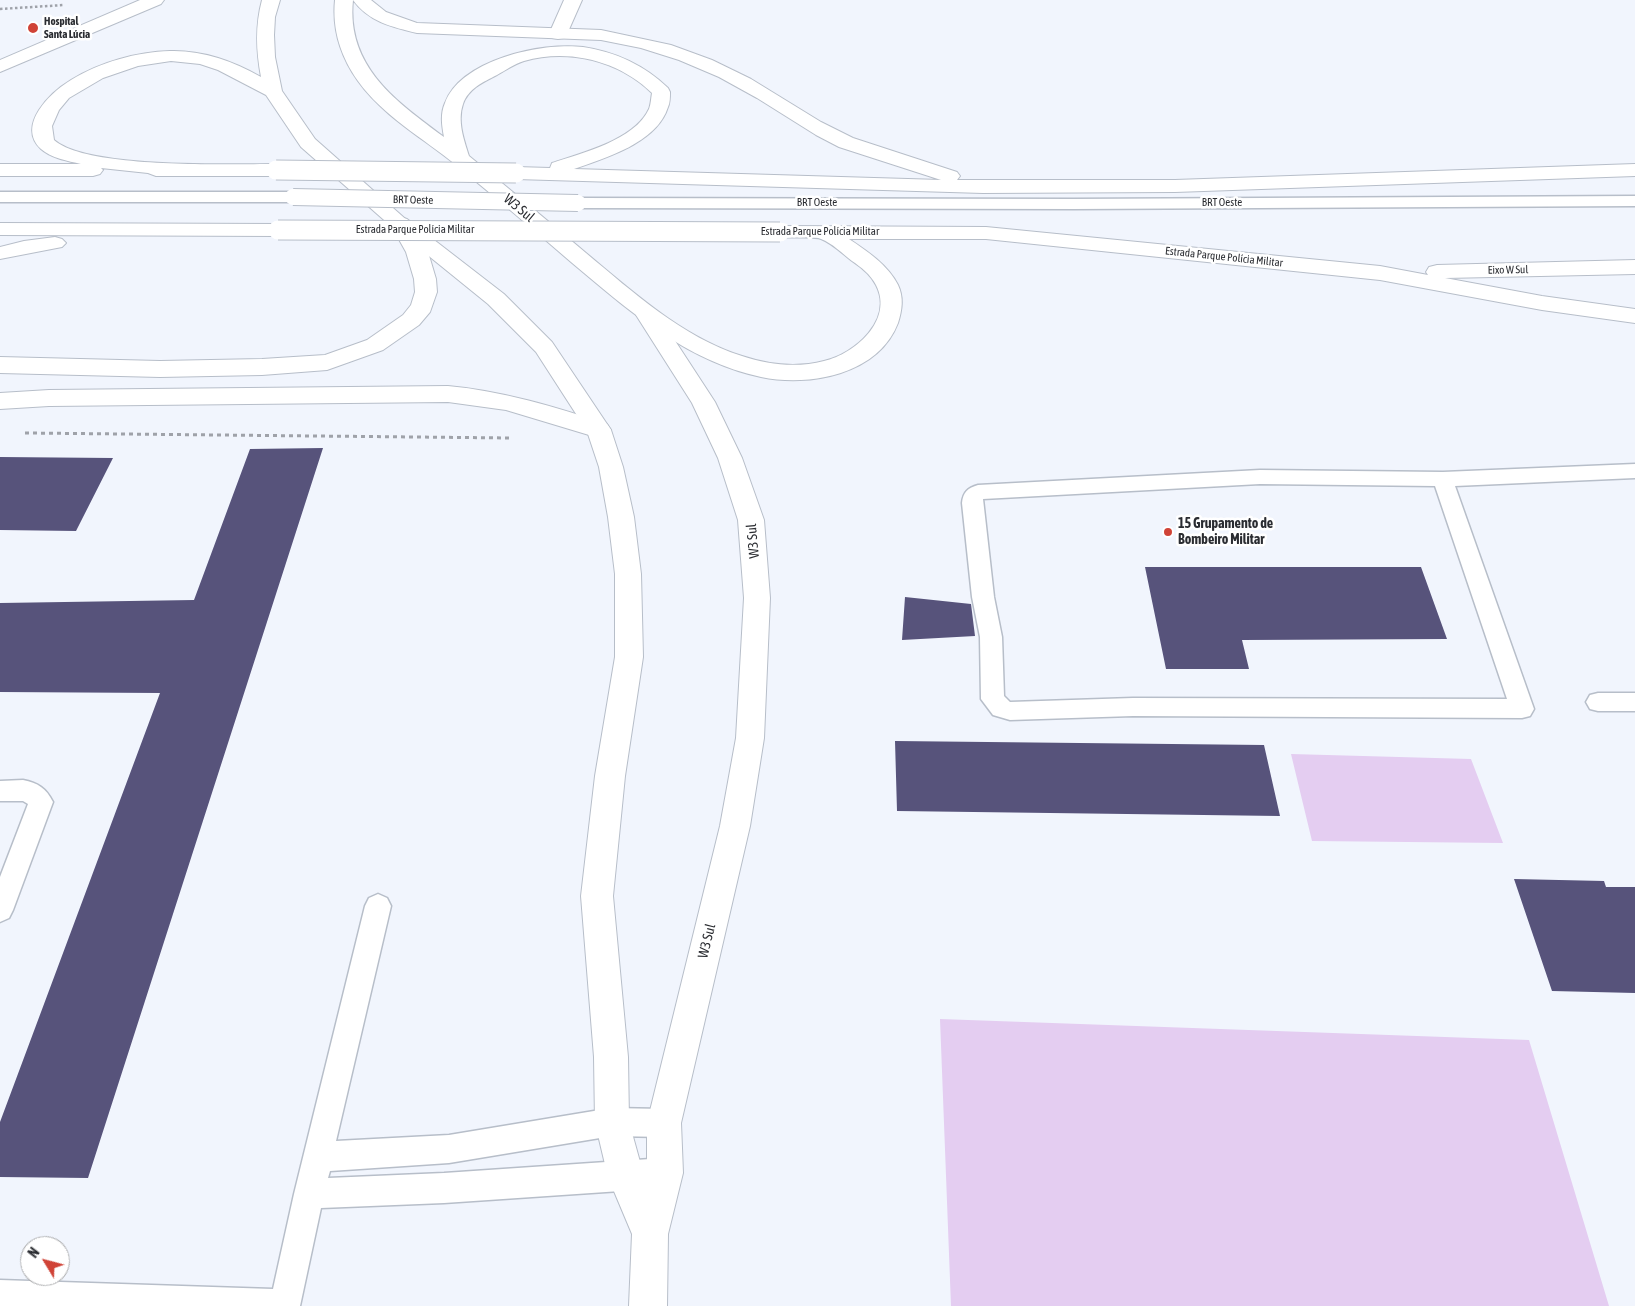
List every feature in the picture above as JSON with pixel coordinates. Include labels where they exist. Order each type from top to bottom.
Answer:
[{"type":"main road","points":[[0,67],[155,0]]},
{"type":"main road","name":"W3 Sul","points":[[271,0],[266,17],[266,57],[273,91],[308,143],[400,223],[496,299],[544,347],[599,430],[611,467],[628,574],[629,657],[610,776],[597,896],[611,1057],[612,1122],[626,1177],[650,1234]]},
{"type":"main road","name":"W3 Sul","points":[[344,0],[342,22],[352,58],[366,79],[390,106],[460,158],[647,315],[703,402],[730,458],[752,520],[757,598],[750,738],[735,826],[664,1123],[665,1173],[650,1234],[648,1306]]},
{"type":"main road","points":[[362,0],[376,14],[394,22],[417,28],[601,35],[628,38],[659,46],[690,57],[764,95],[793,115],[833,136],[873,152],[982,186]]},
{"type":"main road","points":[[558,34],[573,0]]},
{"type":"main road","points":[[460,158],[450,119],[454,102],[472,80],[506,62],[527,55],[546,52],[582,53],[620,61],[643,75],[660,92],[659,108],[649,123],[634,137],[605,152],[525,173]]},
{"type":"main road","points":[[175,170],[84,159],[52,148],[45,142],[41,129],[44,118],[50,106],[72,87],[92,76],[146,58],[171,56],[199,58],[226,65],[273,91]]},
{"type":"main road","points":[[0,170],[276,170],[525,173],[982,186],[1175,186],[1635,170]]},
{"type":"main road","points":[[0,365],[160,369],[262,367],[327,362],[355,354],[376,345],[392,335],[411,320],[422,307],[426,292],[425,279],[417,252],[400,223]]},
{"type":"main road","name":"Estrada Parque Polícia Militar","points":[[0,229],[986,233],[1380,273],[1542,303],[1635,316]]},
{"type":"main road","points":[[0,254],[42,244],[138,239],[191,229]]},
{"type":"main road","points":[[647,315],[711,351],[739,363],[761,369],[792,372],[820,370],[850,361],[869,349],[880,335],[890,317],[890,292],[881,277],[870,265],[825,232]]},
{"type":"main road","name":"Eixo W Sul","points":[[1380,273],[1635,267]]},
{"type":"main road","points":[[0,401],[49,398],[448,394],[499,399],[534,408],[599,430]]},
{"type":"lane","name":"BRT Oeste","points":[[0,197],[293,197],[578,203],[1093,204],[1635,201]]},
{"type":"lane","points":[[1443,479],[1522,709],[1133,707],[1010,711],[1001,708],[993,699],[991,636],[983,597],[972,503],[973,496],[978,492],[1260,477],[1443,479],[1635,471]]},
{"type":"lane","points":[[1598,702],[1635,702]]},
{"type":"lane","points":[[0,791],[21,790],[36,795],[41,802],[0,910]]},
{"type":"lane","points":[[0,1295],[286,1305],[318,1156],[378,906]]},
{"type":"lane","points":[[318,1156],[449,1150],[612,1122],[664,1123]]},
{"type":"lane","points":[[310,1194],[444,1188],[665,1173]]},
{"type":"path","points":[[0,9],[66,5]]},
{"type":"path","points":[[16,433],[512,438]]},
{"type":"shaded area","points":[[1291,754],[1471,759],[1503,843],[1312,841]]},
{"type":"shaded area","points":[[940,1019],[1529,1040],[1609,1306],[951,1306]]},
{"type":"building","points":[[323,448],[88,1178],[0,1177],[0,1122],[160,693],[0,692],[0,603],[194,600],[250,449]]},
{"type":"building","points":[[0,457],[113,458],[76,531],[0,530]]},
{"type":"building","points":[[1145,567],[1421,567],[1447,639],[1242,640],[1249,669],[1166,669]]},
{"type":"building","points":[[905,597],[971,604],[975,636],[902,640]]},
{"type":"building","points":[[895,741],[1264,745],[1280,816],[897,811]]},
{"type":"building","points":[[1514,879],[1604,881],[1606,887],[1635,887],[1635,993],[1552,991]]},
{"type":"place","name":"Hospital Santa Lúcia","points":[[33,28]]},
{"type":"place","name":"15 Grupamento de Bombeiro Militar","points":[[1168,532]]}]
